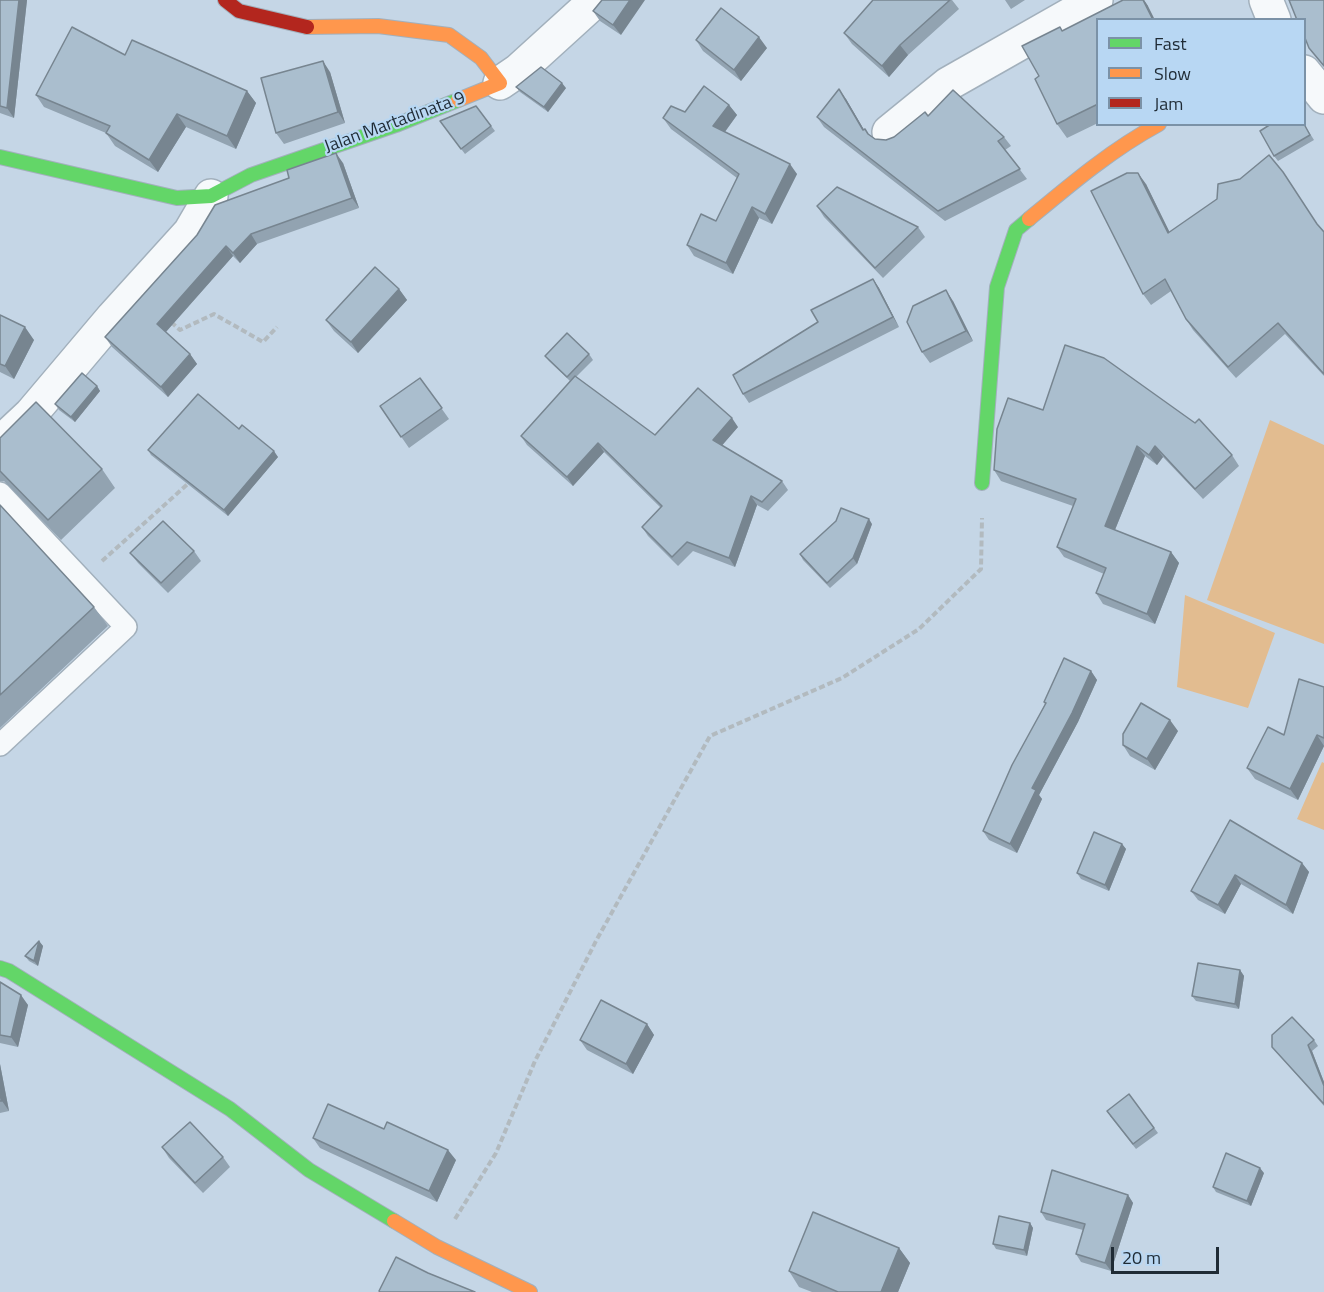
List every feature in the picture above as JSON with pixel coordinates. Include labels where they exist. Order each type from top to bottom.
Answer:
[{"type":"street","points":[[225,0],[239,10],[309,27],[378,26],[449,35],[481,58],[500,83],[519,70],[596,0]]},
{"type":"street","points":[[889,132],[948,84],[1096,0]]},
{"type":"street","points":[[1266,0],[1273,18]]},
{"type":"street","points":[[1306,73],[1324,97]]},
{"type":"street","name":"Jalan Martadinata 9","points":[[0,157],[177,198],[212,196],[251,175],[396,125],[500,83]]},
{"type":"street","points":[[982,483],[997,287],[1016,230],[1079,177],[1128,141],[1155,126]]},
{"type":"street","points":[[0,443],[31,414],[190,232],[212,196]]},
{"type":"street","points":[[0,968],[39,989],[230,1109],[309,1170],[437,1247],[530,1292]]},
{"type":"lane","points":[[0,493],[126,627],[0,745]]},
{"type":"path","points":[[137,291],[180,330],[214,314],[263,342],[277,327]]},
{"type":"path","points":[[81,579],[196,477]]},
{"type":"path","points":[[437,1247],[496,1153],[535,1061],[596,941],[710,736],[842,678],[919,629],[981,570],[982,483]]},
{"type":"shaded area","points":[[1270,420],[1324,445],[1324,644],[1207,600]]},
{"type":"shaded area","points":[[1185,595],[1275,633],[1248,708],[1177,687]]},
{"type":"shaded area","points":[[1322,762],[1324,763],[1324,830],[1297,819]]},
{"type":"building","points":[[0,0],[19,0],[7,108],[0,106]]},
{"type":"building","points":[[602,0],[630,0],[613,25],[593,11]]},
{"type":"building","points":[[873,0],[950,0],[900,45],[882,66],[844,33]]},
{"type":"building","points":[[1123,0],[1143,0],[1152,18],[1096,18],[1096,105],[1057,124],[1035,79],[1039,76],[1022,46],[1060,27],[1062,31]]},
{"type":"building","points":[[1289,0],[1324,0],[1324,66],[1309,48],[1306,40],[1306,18],[1296,18]]},
{"type":"building","points":[[721,8],[759,37],[734,70],[696,40]]},
{"type":"building","points":[[72,27],[125,55],[132,40],[247,91],[227,136],[177,114],[149,160],[106,133],[110,126],[36,95]]},
{"type":"building","points":[[323,61],[338,112],[276,133],[261,78]]},
{"type":"building","points":[[541,67],[562,83],[544,107],[516,87]]},
{"type":"building","points":[[704,86],[729,105],[713,126],[790,164],[765,214],[752,207],[726,263],[687,245],[701,214],[716,221],[739,174],[663,118],[671,106],[685,112]]},
{"type":"building","points":[[839,89],[863,130],[865,129],[875,139],[886,140],[894,137],[925,112],[928,116],[953,90],[1004,137],[998,141],[1020,169],[938,211],[817,117]]},
{"type":"building","points":[[476,106],[491,126],[461,149],[440,121]]},
{"type":"building","points":[[1268,126],[1305,126],[1310,135],[1274,156],[1260,131]]},
{"type":"building","points":[[336,153],[352,198],[251,234],[233,253],[226,246],[157,324],[190,354],[161,387],[105,337],[197,235],[215,205],[289,178],[287,170]]},
{"type":"building","points":[[1269,155],[1324,232],[1324,374],[1278,323],[1228,367],[1186,319],[1165,279],[1143,294],[1091,191],[1127,173],[1138,173],[1168,233],[1217,199],[1218,184],[1240,179]]},
{"type":"building","points":[[837,187],[918,227],[875,268],[817,206]]},
{"type":"building","points":[[375,267],[399,289],[351,342],[326,320]]},
{"type":"building","points":[[873,279],[893,317],[743,394],[733,375],[818,322],[811,310]]},
{"type":"building","points":[[946,290],[966,331],[922,352],[907,322],[913,306]]},
{"type":"building","points":[[0,315],[25,327],[5,366],[0,364]]},
{"type":"building","points":[[567,333],[589,354],[567,377],[545,356]]},
{"type":"building","points":[[1065,345],[1104,358],[1195,423],[1199,419],[1232,455],[1195,489],[1155,446],[1149,455],[1137,446],[1105,526],[1171,552],[1147,614],[1096,593],[1106,568],[1057,547],[1076,499],[994,470],[997,429],[1008,398],[1043,410]]},
{"type":"building","points":[[82,373],[97,386],[71,417],[55,404]]},
{"type":"building","points":[[575,376],[655,435],[698,388],[732,418],[713,440],[782,481],[762,502],[751,496],[729,558],[687,542],[672,557],[642,527],[662,506],[598,443],[567,477],[521,436]]},
{"type":"building","points":[[420,378],[442,408],[401,437],[380,406]]},
{"type":"building","points":[[198,394],[239,429],[242,425],[274,451],[224,510],[148,450]]},
{"type":"building","points":[[36,402],[102,469],[48,520],[0,471],[0,438]]},
{"type":"building","points":[[0,505],[94,607],[0,695]]},
{"type":"building","points":[[841,508],[869,519],[853,558],[827,583],[800,554],[836,521]]},
{"type":"building","points":[[163,521],[194,551],[161,583],[130,553]]},
{"type":"building","points":[[1064,658],[1091,671],[1072,713],[1032,788],[1036,790],[1010,844],[983,831],[1012,765],[1046,703],[1044,702]]},
{"type":"building","points":[[1299,679],[1324,687],[1324,738],[1317,735],[1290,789],[1247,768],[1268,727],[1284,735]]},
{"type":"building","points":[[1141,703],[1170,720],[1147,759],[1123,745],[1123,734]]},
{"type":"building","points":[[1230,820],[1302,863],[1286,905],[1235,875],[1218,905],[1191,891]]},
{"type":"building","points":[[1094,832],[1122,844],[1105,885],[1077,873]]},
{"type":"building","points":[[39,941],[34,961],[25,956]]},
{"type":"building","points":[[1198,963],[1240,970],[1235,1004],[1192,996]]},
{"type":"building","points":[[0,982],[21,995],[11,1037],[0,1035]]},
{"type":"building","points":[[601,1000],[647,1024],[626,1064],[580,1040]]},
{"type":"building","points":[[1292,1017],[1314,1040],[1308,1045],[1324,1086],[1324,1104],[1272,1047],[1272,1035]]},
{"type":"building","points":[[1129,1094],[1154,1128],[1133,1144],[1107,1111]]},
{"type":"building","points":[[328,1104],[384,1129],[387,1122],[448,1150],[429,1191],[313,1138]]},
{"type":"building","points":[[190,1122],[223,1157],[195,1183],[162,1147]]},
{"type":"building","points":[[1226,1153],[1260,1168],[1247,1201],[1213,1187]]},
{"type":"building","points":[[1052,1170],[1128,1195],[1105,1263],[1076,1254],[1085,1224],[1041,1212]]},
{"type":"building","points":[[813,1212],[899,1248],[881,1292],[838,1292],[789,1271]]},
{"type":"building","points":[[999,1216],[1030,1223],[1024,1250],[993,1244]]},
{"type":"building","points":[[396,1257],[428,1273],[475,1292],[380,1292]]},
{"type":"traffic: fast","points":[[0,157],[177,198],[211,196],[251,175],[396,125],[458,100]]},
{"type":"traffic: fast","points":[[982,483],[997,287],[1016,230],[1029,219]]},
{"type":"traffic: fast","points":[[0,968],[9,971],[230,1109],[309,1170],[394,1221]]},
{"type":"traffic: slow","points":[[307,27],[378,26],[449,35],[481,58],[500,83],[458,100]]},
{"type":"traffic: slow","points":[[1029,219],[1108,156],[1155,126]]},
{"type":"traffic: slow","points":[[394,1221],[437,1247],[530,1292]]},
{"type":"traffic: jam","points":[[225,0],[239,11],[307,27]]}]
